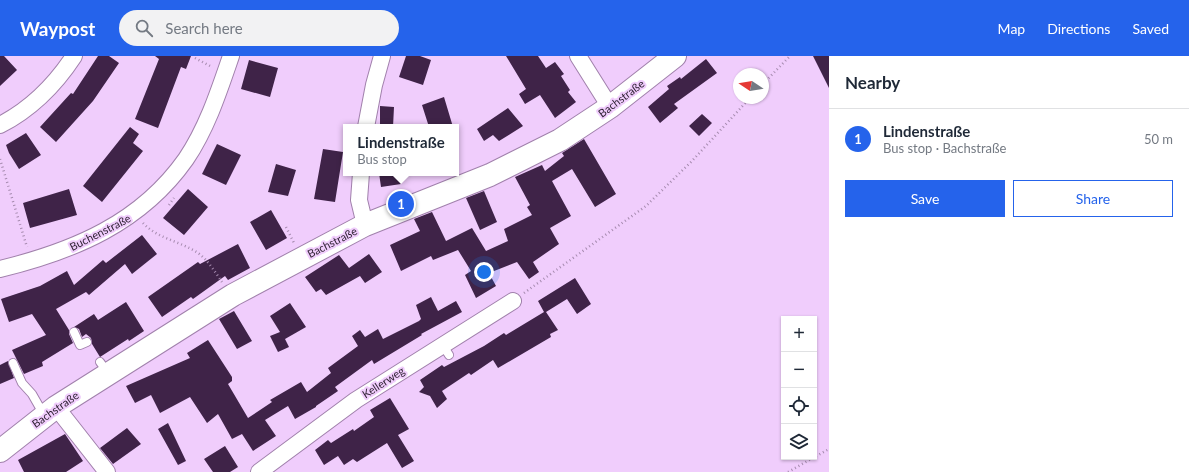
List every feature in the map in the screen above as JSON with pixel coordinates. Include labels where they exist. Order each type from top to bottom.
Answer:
[{"type":"street","points":[[0,125],[30,106],[49,89],[74,56]]},
{"type":"street","name":"Buchenstraße","points":[[0,269],[56,253],[85,241],[134,214],[172,178],[187,158],[214,104],[231,56]]},
{"type":"street","points":[[367,124],[374,85],[382,56]]},
{"type":"street","points":[[578,56],[610,107]]},
{"type":"street","name":"Bachstraße","points":[[0,451],[105,368],[233,295],[364,225],[448,193],[517,163],[560,140],[610,107],[675,56]]},
{"type":"street","points":[[361,176],[359,200],[364,225]]},
{"type":"street","name":"Kellerweg","points":[[259,472],[356,400],[446,350],[513,300]]},
{"type":"street","points":[[50,411],[107,472]]},
{"type":"lane","points":[[74,332],[80,345],[87,342]]},
{"type":"lane","points":[[13,363],[22,383],[50,411]]},
{"type":"path","points":[[769,78],[790,56]]},
{"type":"path","points":[[195,58],[226,73]]},
{"type":"path","points":[[513,300],[646,206],[692,161],[744,104]]},
{"type":"path","points":[[0,159],[31,260]]},
{"type":"path","points":[[134,214],[155,234],[197,253],[204,258],[218,276]]},
{"type":"path","points":[[788,472],[829,449]]},
{"type":"building","points":[[0,56],[4,56],[17,70],[0,86]]},
{"type":"building","points":[[98,56],[109,56],[119,63],[93,101],[56,142],[40,127],[71,93],[73,94]]},
{"type":"building","points":[[155,56],[191,56],[186,69],[181,67],[158,128],[135,119],[159,59]]},
{"type":"building","points":[[406,56],[420,56],[431,60],[423,85],[399,77]]},
{"type":"building","points":[[506,56],[538,56],[546,68],[555,62],[564,74],[561,76],[570,90],[568,92],[576,102],[555,118],[540,95],[525,104],[519,94],[526,89]]},
{"type":"building","points":[[813,56],[829,56],[829,88]]},
{"type":"building","points":[[706,59],[717,73],[674,104],[678,108],[660,123],[648,107],[669,89],[667,86],[680,77],[681,79]]},
{"type":"building","points":[[249,60],[278,68],[270,97],[241,89]]},
{"type":"building","points":[[444,97],[452,124],[428,124],[422,105]]},
{"type":"building","points":[[380,106],[394,107],[393,124],[380,124]]},
{"type":"building","points":[[508,108],[523,126],[499,141],[493,135],[484,141],[477,129]]},
{"type":"building","points":[[702,114],[712,123],[699,136],[689,126]]},
{"type":"building","points":[[130,127],[139,134],[133,143],[143,151],[102,202],[83,186]]},
{"type":"building","points":[[26,133],[41,155],[19,169],[6,145]]},
{"type":"building","points":[[584,139],[616,194],[595,207],[572,169],[552,181],[571,216],[550,228],[559,244],[533,262],[539,272],[529,279],[517,262],[489,273],[496,286],[476,298],[465,275],[471,271],[458,250],[433,260],[431,256],[401,271],[390,245],[420,231],[414,219],[432,212],[446,241],[472,228],[486,251],[508,241],[504,229],[532,215],[527,207],[530,205],[515,177],[542,165],[545,171],[564,156],[562,153]]},
{"type":"building","points":[[217,144],[241,155],[226,185],[202,174]]},
{"type":"building","points":[[323,149],[343,152],[335,202],[314,199]]},
{"type":"building","points":[[276,164],[296,170],[288,196],[268,192]]},
{"type":"building","points":[[379,176],[400,176],[401,184],[381,187]]},
{"type":"building","points":[[69,189],[77,215],[30,228],[23,203]]},
{"type":"building","points":[[188,189],[208,207],[184,235],[163,218]]},
{"type":"building","points":[[484,191],[497,222],[480,230],[466,198]]},
{"type":"building","points":[[271,210],[287,238],[266,250],[250,222]]},
{"type":"building","points":[[142,235],[157,254],[132,274],[125,264],[89,295],[86,292],[56,309],[69,330],[73,343],[42,362],[43,366],[24,374],[12,350],[46,335],[32,314],[9,322],[1,299],[40,286],[67,271],[74,285],[103,260],[106,263]]},
{"type":"building","points":[[238,244],[250,268],[228,280],[225,276],[193,299],[191,297],[162,317],[148,297],[198,262],[200,264]]},
{"type":"building","points":[[369,254],[382,272],[365,283],[360,276],[326,295],[321,289],[316,292],[305,277],[339,255],[349,268]]},
{"type":"building","points":[[575,278],[591,304],[577,314],[567,299],[546,312],[558,330],[550,334],[551,337],[498,368],[493,360],[471,375],[469,373],[442,391],[447,399],[437,408],[430,396],[419,392],[424,387],[420,380],[442,365],[444,367],[484,346],[504,333],[506,335],[544,312],[538,301]]},
{"type":"building","points":[[431,297],[438,311],[456,301],[462,312],[421,334],[422,335],[374,364],[372,360],[335,387],[338,391],[316,407],[295,419],[288,406],[265,420],[276,436],[253,451],[242,434],[232,439],[218,414],[207,423],[190,397],[160,413],[151,395],[135,403],[126,386],[190,358],[187,353],[208,340],[232,377],[232,381],[228,384],[248,418],[272,402],[270,400],[301,382],[307,392],[331,373],[328,368],[358,346],[352,336],[360,330],[365,337],[378,329],[383,339],[419,321],[421,319],[416,305]]},
{"type":"building","points":[[126,302],[144,331],[129,341],[128,339],[100,357],[92,344],[91,338],[86,334],[82,337],[79,329],[74,327],[94,314],[98,320]]},
{"type":"building","points":[[290,303],[306,327],[285,339],[289,347],[278,352],[270,336],[280,332],[270,316]]},
{"type":"building","points":[[234,311],[252,341],[237,349],[219,319]]},
{"type":"building","points":[[8,361],[14,378],[0,384],[0,365]]},
{"type":"building","points":[[390,398],[409,429],[398,435],[414,461],[402,468],[387,443],[357,462],[353,459],[344,465],[338,456],[324,465],[315,450],[328,440],[331,443],[353,429],[354,431],[374,417],[370,410]]},
{"type":"building","points":[[168,423],[186,461],[178,465],[158,429]]},
{"type":"building","points":[[127,428],[141,444],[113,464],[100,448]]},
{"type":"building","points":[[65,434],[83,461],[66,472],[24,472],[18,460]]},
{"type":"building","points":[[225,446],[238,467],[230,472],[213,472],[204,459]]},
{"type":"place","name":"Lindenstraße","points":[[401,204]]}]
